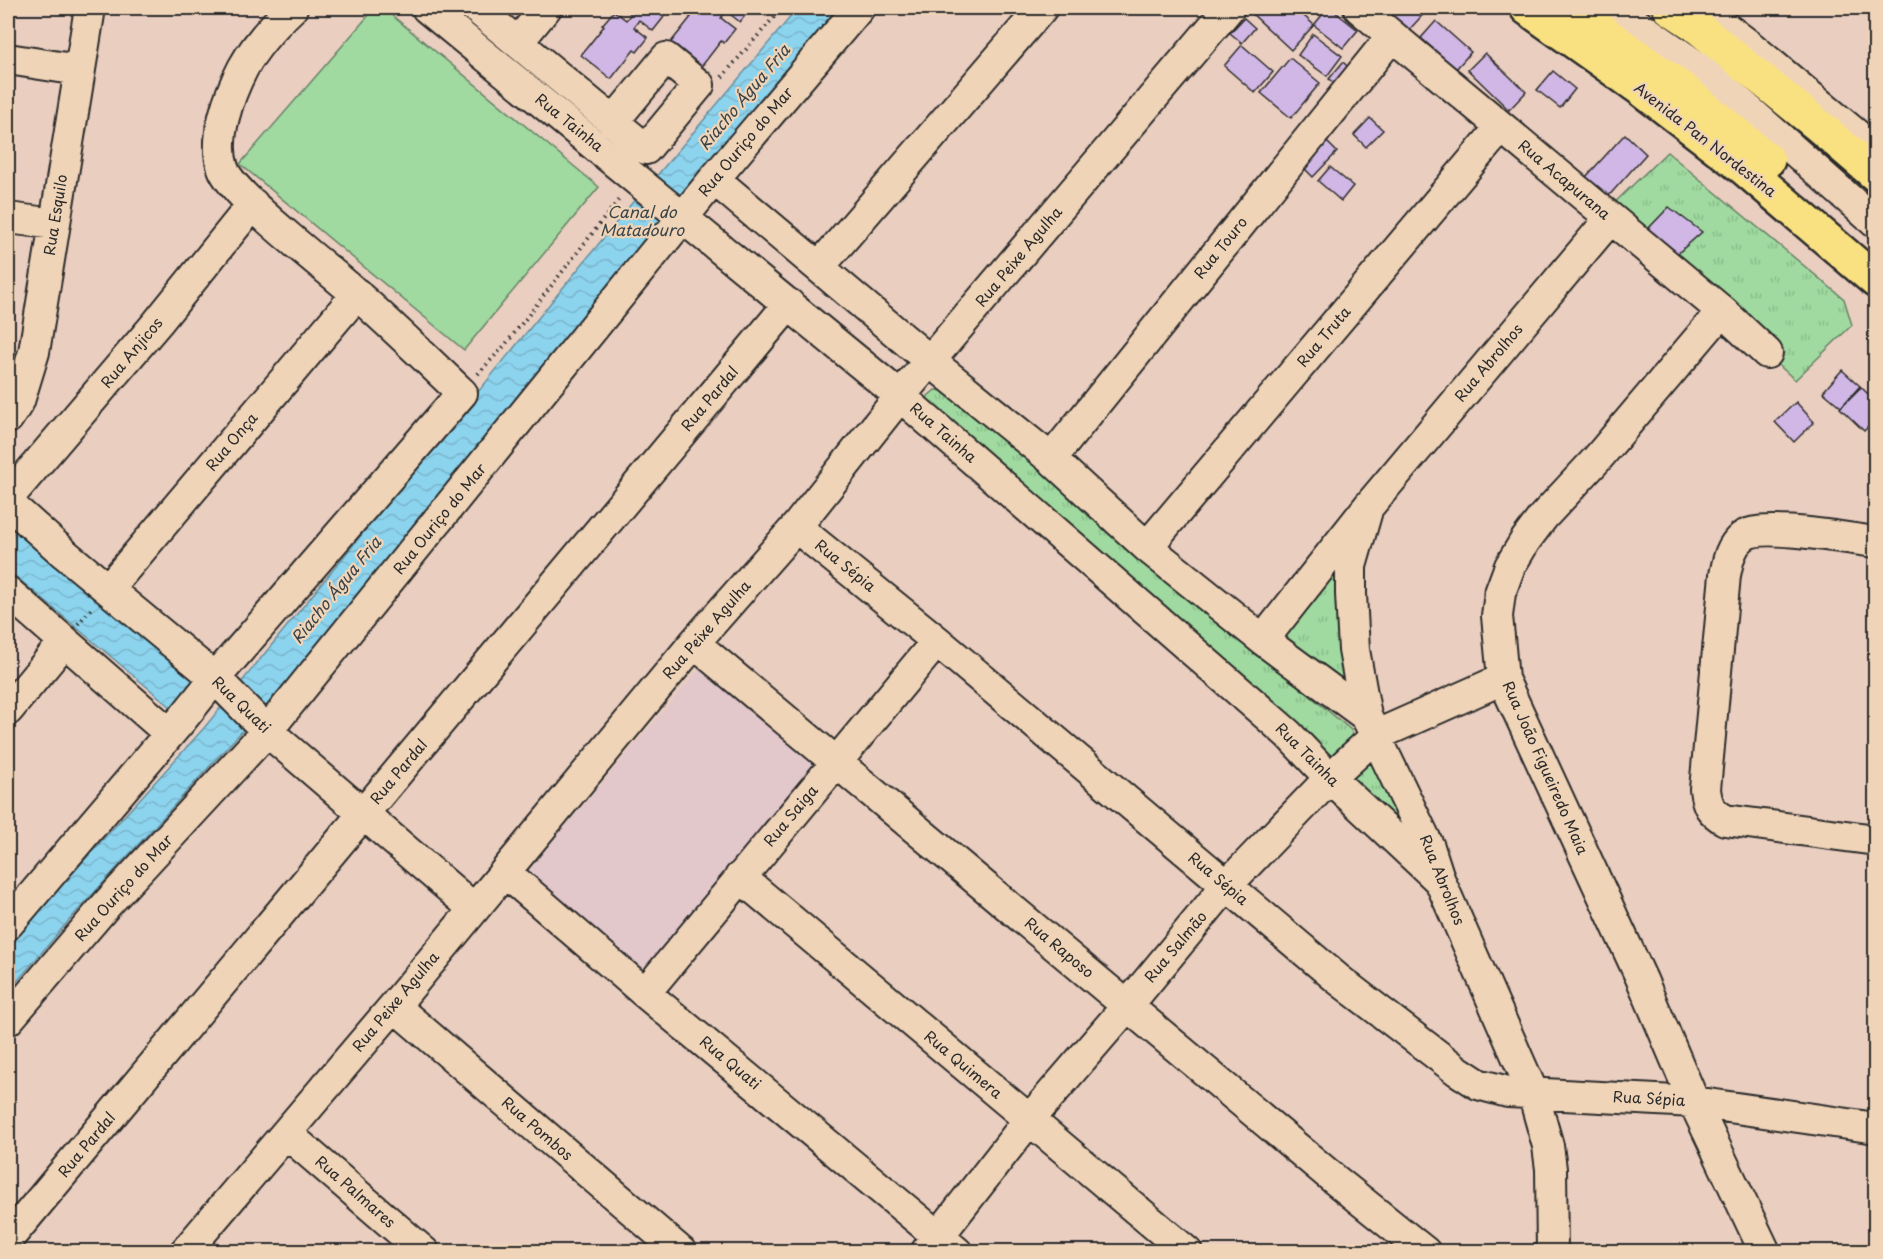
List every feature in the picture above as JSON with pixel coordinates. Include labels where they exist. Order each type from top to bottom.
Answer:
[{"type":"highway","name":"Avenida Pan Nordestina","points":[[1527,8],[1637,86],[1745,170],[1875,281]]},
{"type":"highway","name":"Avenida Pan Nordestina","points":[[1570,8],[1684,90],[1756,150],[1875,256]]},
{"type":"highway","points":[[1703,13],[1819,126],[1875,175]]},
{"type":"street","name":"Rua Esquilo","points":[[8,418],[19,401],[34,352],[90,8]]},
{"type":"street","points":[[8,924],[462,393],[357,294],[253,204],[223,171],[219,142],[225,113],[243,67],[273,27],[292,8]]},
{"type":"street","name":"Rua Tainha","points":[[427,8],[681,214],[900,396],[1288,734],[1330,778],[1440,881]]},
{"type":"street","points":[[476,8],[613,122]]},
{"type":"street","points":[[516,81],[546,8]]},
{"type":"street","name":"Rua Ouriço do Mar","points":[[8,1020],[263,727],[681,214],[714,179],[859,8]]},
{"type":"street","points":[[819,267],[1041,8]]},
{"type":"street","name":"Rua Peixe Agulha","points":[[197,1247],[286,1133],[694,643],[796,527],[900,396],[1229,8]]},
{"type":"street","name":"Rua Acapurana","points":[[1359,8],[1722,311],[1767,353]]},
{"type":"street","points":[[1614,8],[1708,74],[1875,223]]},
{"type":"street","points":[[1703,13],[1875,151]]},
{"type":"street","name":"Rua Touro","points":[[1051,459],[1392,36]]},
{"type":"street","points":[[8,59],[79,70]]},
{"type":"street","name":"Rua Truta","points":[[1147,547],[1501,127]]},
{"type":"street","points":[[714,179],[930,361],[1051,459],[1147,547],[1372,726]]},
{"type":"street","name":"Rua Anjicos","points":[[8,498],[158,322],[253,204]]},
{"type":"street","points":[[8,218],[55,224]]},
{"type":"street","name":"Rua Abrolhos","points":[[1263,640],[1368,507],[1610,219]]},
{"type":"street","name":"Rua Onça","points":[[101,597],[357,294]]},
{"type":"street","name":"Rua Pardal","points":[[8,1239],[789,304]]},
{"type":"street","name":"Rua João Figueiredo Maia","points":[[1722,311],[1597,459],[1543,517],[1515,558],[1500,593],[1497,616],[1503,679],[1642,980],[1694,1102],[1765,1251]]},
{"type":"street","name":"Rua Quati","points":[[8,502],[101,597],[216,681],[263,727],[473,909]]},
{"type":"street","name":"Rua Abrolhos","points":[[1368,507],[1352,566],[1351,594],[1354,650],[1372,726],[1430,847],[1440,881],[1533,1093],[1548,1146],[1551,1169],[1552,1251]]},
{"type":"street","name":"Rua Sépia","points":[[796,527],[938,640],[1339,980],[1478,1084],[1494,1090],[1694,1102]]},
{"type":"street","points":[[1875,542],[1785,531],[1762,531],[1743,536],[1731,551],[1725,575],[1705,789],[1710,809],[1725,820],[1875,840]]},
{"type":"street","points":[[8,592],[70,634],[176,726]]},
{"type":"street","points":[[8,710],[70,634]]},
{"type":"street","name":"Rua Saiga","points":[[645,993],[938,640]]},
{"type":"street","name":"Rua Raposo","points":[[694,643],[1334,1179],[1425,1251]]},
{"type":"street","name":"Rua Salmão","points":[[940,1246],[1029,1120],[1226,886],[1330,778],[1372,726],[1503,679]]},
{"type":"street","name":"Rua Quati","points":[[505,872],[940,1246]]},
{"type":"street","name":"Rua Quimera","points":[[741,877],[1187,1251]]},
{"type":"street","name":"Rua Pombos","points":[[394,1006],[681,1251]]},
{"type":"street","points":[[1694,1102],[1875,1128]]},
{"type":"street","name":"Rua Palmares","points":[[286,1133],[424,1251]]},
{"type":"path","points":[[70,634],[101,597]]},
{"type":"shaded area","points":[[700,668],[818,769],[642,974],[525,873]]},
{"type":"green space","points":[[375,8],[383,8],[599,187],[464,350],[240,164]]},
{"type":"green space","points":[[1667,152],[1844,299],[1852,325],[1795,380],[1608,209]]},
{"type":"green space","points":[[935,390],[945,391],[1351,730],[1354,738],[1331,766],[925,405],[928,396]]},
{"type":"green space","points":[[1348,552],[1358,703],[1273,641]]},
{"type":"green space","points":[[1381,754],[1432,866],[1347,780]]},
{"type":"water","name":"Canal do Matadouro","points":[[798,8],[843,8],[682,199],[655,178]]},
{"type":"water","name":"Canal do Matadouro","points":[[641,192],[670,216],[275,699],[242,731],[72,917],[8,992],[8,949],[50,898],[204,728]]},
{"type":"water","points":[[8,525],[106,603],[203,685],[178,713],[8,570]]},
{"type":"building","points":[[623,8],[669,8],[653,31],[639,20],[634,27],[648,38],[637,52],[634,50],[611,79],[581,55],[614,11],[626,20],[631,14]]},
{"type":"building","points":[[696,8],[708,8],[713,11],[716,8],[751,8],[740,22],[726,11],[721,18],[735,29],[724,43],[721,41],[698,71],[668,46]]},
{"type":"building","points":[[1252,8],[1295,8],[1314,25],[1291,50],[1249,11]]},
{"type":"building","points":[[1328,8],[1358,30],[1343,48],[1314,25]]},
{"type":"building","points":[[1392,8],[1429,8],[1409,30],[1388,12]]},
{"type":"building","points":[[1244,18],[1255,28],[1242,43],[1230,33]]},
{"type":"building","points":[[1436,21],[1471,52],[1456,69],[1421,38]]},
{"type":"building","points":[[1313,34],[1342,56],[1327,76],[1298,55]]},
{"type":"building","points":[[1242,45],[1273,72],[1255,93],[1224,66]]},
{"type":"building","points":[[1485,53],[1526,92],[1509,110],[1468,70]]},
{"type":"building","points":[[1290,58],[1320,83],[1291,118],[1261,93]]},
{"type":"building","points":[[1343,62],[1351,70],[1337,86],[1329,79]]},
{"type":"building","points":[[1553,71],[1575,89],[1560,108],[1537,90]]},
{"type":"building","points":[[1370,118],[1383,130],[1366,147],[1354,135]]},
{"type":"building","points":[[1625,134],[1646,154],[1606,199],[1584,179]]},
{"type":"building","points":[[1325,140],[1337,152],[1313,177],[1301,165]]},
{"type":"building","points":[[1330,167],[1353,186],[1341,201],[1318,181]]},
{"type":"building","points":[[1669,207],[1702,232],[1677,254],[1646,231]]},
{"type":"building","points":[[1842,370],[1860,386],[1841,407],[1823,392]]},
{"type":"building","points":[[1861,387],[1876,402],[1876,419],[1864,431],[1840,408]]},
{"type":"building","points":[[1796,402],[1814,422],[1794,442],[1775,422]]},
{"type":"building","points":[[1876,492],[1876,514],[1872,514]]},
{"type":"water label","name":"Riacho Água Fria","points":[[744,97]]},
{"type":"water label","name":"Riacho Água Fria","points":[[336,590]]}]
